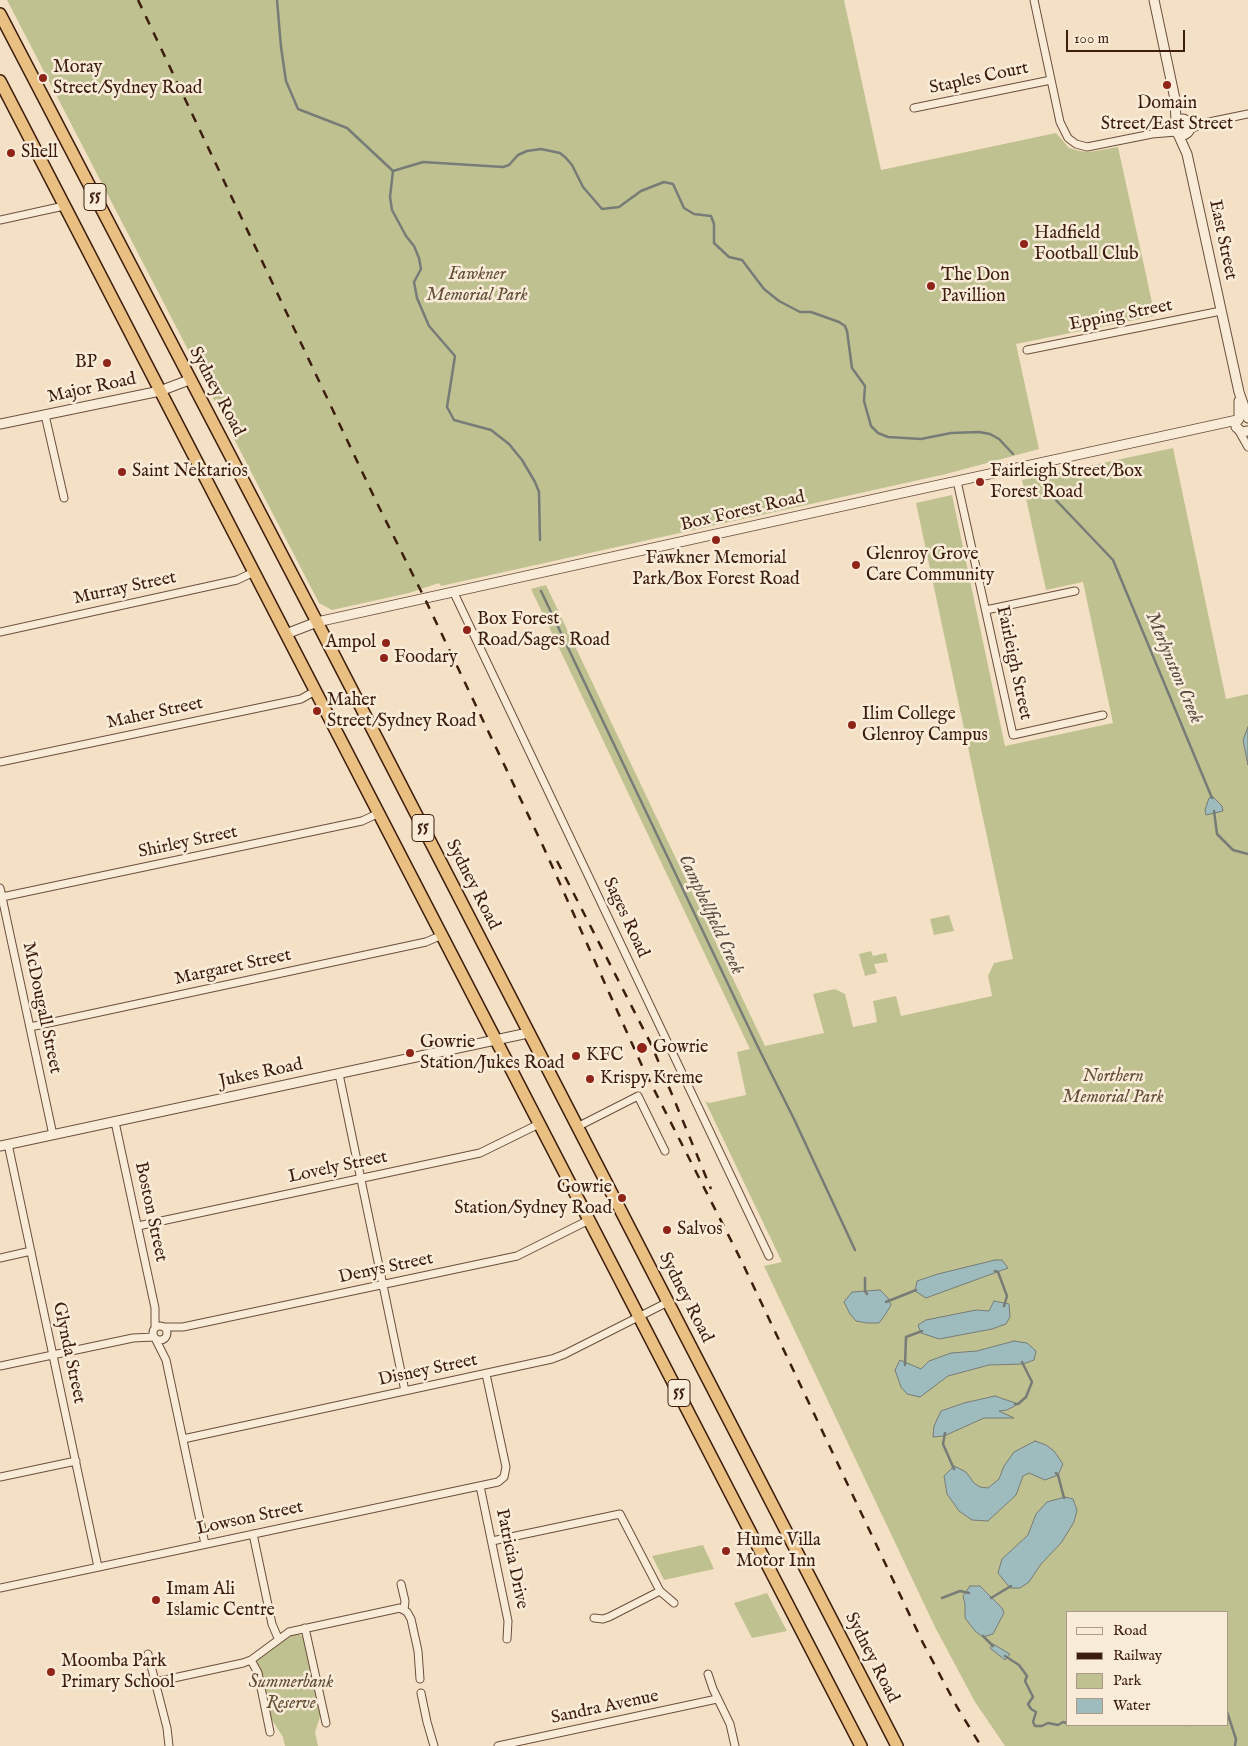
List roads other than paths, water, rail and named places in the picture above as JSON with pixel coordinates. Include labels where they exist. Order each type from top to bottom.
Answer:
[{"type":"highway","name":"Sydney Road","points":[[0,14],[317,622],[897,1746]]},
{"type":"highway","name":"55","points":[[0,81],[3,92],[254,572],[861,1746]]},
{"type":"street","points":[[1034,0],[1063,130],[1068,138],[1076,144],[1093,146],[1248,114]]},
{"type":"street","name":"East Street","points":[[1154,0],[1239,392],[1242,424]]},
{"type":"street","name":"Staples Court","points":[[914,108],[1051,80]]},
{"type":"street","points":[[0,220],[64,206]]},
{"type":"street","name":"Epping Street","points":[[1027,350],[1221,311]]},
{"type":"street","name":"Major Road","points":[[0,424],[160,391],[190,380]]},
{"type":"street","points":[[45,415],[64,498]]},
{"type":"street","points":[[1242,424],[1248,447]]},
{"type":"street","name":"Box Forest Road","points":[[286,634],[317,622],[957,481],[1209,427],[1242,424]]},
{"type":"street","name":"Fairleigh Street","points":[[957,481],[1013,735],[1104,715]]},
{"type":"street","name":"Murray Street","points":[[0,632],[237,580],[254,572]]},
{"type":"street","points":[[986,610],[1075,591]]},
{"type":"street","name":"Sages Road","points":[[454,593],[769,1256]]},
{"type":"street","name":"Maher Street","points":[[0,762],[301,699],[315,691]]},
{"type":"street","name":"Shirley Street","points":[[2,897],[362,821],[379,813]]},
{"type":"street","name":"McDougall Street","points":[[0,888],[53,1135]]},
{"type":"street","name":"Margaret Street","points":[[30,1027],[426,942],[442,935]]},
{"type":"street","name":"Jukes Road","points":[[4,1145],[528,1033]]},
{"type":"street","points":[[339,1074],[405,1391]]},
{"type":"street","points":[[577,1127],[638,1096],[665,1151]]},
{"type":"street","name":"Boston Street","points":[[115,1122],[155,1308],[155,1328]]},
{"type":"street","name":"Lovely Street","points":[[138,1226],[480,1153],[539,1124]]},
{"type":"street","name":"Glynda Street","points":[[4,1145],[31,1251],[98,1567]]},
{"type":"street","name":"Denys Street","points":[[164,1327],[183,1327],[521,1255],[589,1220]]},
{"type":"street","points":[[0,1258],[31,1251]]},
{"type":"street","name":"Disney Street","points":[[183,1439],[558,1357],[668,1302]]},
{"type":"street","name":"Boston Street","points":[[155,1308],[164,1327]]},
{"type":"street","points":[[133,1338],[159,1326],[164,1327],[167,1333],[165,1337],[166,1360],[205,1544]]},
{"type":"street","name":"Denys Street","points":[[165,1337],[183,1327]]},
{"type":"street","points":[[155,1328],[153,1333],[166,1360]]},
{"type":"street","points":[[0,1366],[133,1338],[155,1337],[161,1340],[165,1337]]},
{"type":"street","name":"Lowson Street","points":[[0,1588],[498,1482],[504,1477],[506,1467],[486,1374]]},
{"type":"street","points":[[0,1477],[76,1461]]},
{"type":"street","name":"Patricia Drive","points":[[480,1486],[508,1621],[508,1639]]},
{"type":"street","points":[[492,1542],[620,1514],[660,1591],[674,1604]]},
{"type":"street","points":[[253,1534],[272,1624],[278,1638]]},
{"type":"street","points":[[401,1584],[405,1601],[404,1610]]},
{"type":"street","points":[[594,1618],[603,1619],[609,1617],[660,1591]]},
{"type":"street","points":[[155,1682],[251,1660],[278,1638],[289,1632],[396,1609],[404,1610],[409,1615],[415,1637],[420,1679]]},
{"type":"street","points":[[305,1628],[326,1723]]},
{"type":"street","points":[[148,1654],[167,1728],[169,1746]]},
{"type":"street","points":[[251,1660],[258,1673],[270,1732]]},
{"type":"street","points":[[708,1674],[730,1724],[735,1746]]},
{"type":"street","points":[[422,1693],[427,1722],[434,1746]]},
{"type":"street","name":"Sandra Avenue","points":[[498,1746],[718,1700]]},
{"type":"water","points":[[1248,727],[1248,765],[1243,740]]},
{"type":"water","points":[[1213,797],[1222,806],[1223,811],[1206,815],[1205,810],[1209,798]]},
{"type":"water","points":[[995,1260],[1002,1260],[1008,1268],[926,1298],[915,1291],[917,1281]]},
{"type":"water","points":[[880,1290],[888,1298],[891,1305],[879,1323],[856,1321],[844,1302],[852,1292]]},
{"type":"water","points":[[994,1301],[1009,1304],[1010,1317],[1006,1324],[992,1329],[939,1339],[921,1333],[918,1325],[926,1320],[976,1310],[989,1311]]},
{"type":"water","points":[[1014,1341],[1027,1343],[1036,1351],[1034,1360],[1023,1364],[989,1365],[948,1376],[920,1397],[907,1394],[901,1387],[895,1370],[900,1360],[921,1369],[929,1361],[951,1353],[977,1351]]},
{"type":"water","points":[[995,1396],[1018,1404],[1007,1410],[999,1411],[1014,1418],[984,1418],[944,1436],[933,1437],[934,1426],[941,1411],[964,1403]]},
{"type":"water","points":[[1035,1441],[1046,1445],[1054,1451],[1063,1464],[1058,1475],[1045,1480],[1029,1473],[1023,1476],[1016,1495],[988,1521],[972,1520],[959,1511],[947,1494],[944,1476],[954,1466],[966,1472],[974,1483],[980,1487],[988,1488],[999,1479],[1004,1466],[1014,1452]]},
{"type":"water","points":[[1065,1497],[1073,1499],[1077,1510],[1074,1522],[1061,1543],[1041,1564],[1029,1582],[1020,1588],[1010,1588],[998,1573],[1002,1559],[1028,1535],[1036,1514],[1047,1502]]},
{"type":"water","points":[[970,1586],[980,1586],[1002,1608],[1004,1613],[993,1634],[983,1637],[975,1631],[965,1618],[963,1596]]},
{"type":"water","points":[[993,1644],[1010,1654],[1005,1660],[990,1648]]},
{"type":"waterway","name":"Merlynston Creek","points":[[277,0],[286,81],[298,109],[347,128],[393,171],[423,162],[503,167],[509,165],[518,155],[527,151],[541,149],[560,153],[566,158],[572,165],[583,187],[602,209],[619,207],[641,191],[664,182],[673,184],[684,208],[694,214],[711,216],[714,224],[714,243],[729,257],[742,260],[764,289],[779,301],[800,312],[811,312],[845,326],[852,368],[865,386],[864,401],[871,426],[878,433],[888,437],[921,439],[951,433],[979,432],[990,434],[999,439],[1013,454]]},
{"type":"waterway","name":"Campbellfield Creek","points":[[393,171],[390,197],[392,210],[406,236],[414,246],[419,258],[421,269],[414,282],[417,298],[429,326],[455,356],[447,407],[454,420],[491,430],[509,444],[522,460],[539,492],[540,540]]},
{"type":"waterway","name":"Merlynston Creek","points":[[1053,497],[1113,560],[1212,798]]},
{"type":"waterway","name":"Campbellfield Creek","points":[[541,591],[855,1250]]},
{"type":"waterway","name":"Merlynston Creek","points":[[1214,811],[1217,834],[1233,850],[1248,854]]},
{"type":"waterway","name":"Campbellfield Creek","points":[[995,1271],[998,1272],[1007,1296],[1004,1306]]},
{"type":"waterway","name":"Campbellfield Creek","points":[[865,1278],[865,1291],[867,1294]]},
{"type":"waterway","name":"Campbellfield Creek","points":[[886,1302],[916,1290]]},
{"type":"waterway","name":"Campbellfield Creek","points":[[905,1365],[906,1337],[922,1331]]},
{"type":"waterway","name":"Campbellfield Creek","points":[[1015,1404],[1018,1404],[1026,1397],[1032,1382],[1022,1362]]},
{"type":"waterway","name":"Campbellfield Creek","points":[[945,1433],[943,1444],[954,1469]]},
{"type":"waterway","name":"Campbellfield Creek","points":[[1056,1473],[1064,1498]]},
{"type":"waterway","name":"Campbellfield Creek","points":[[991,1598],[1011,1586]]},
{"type":"waterway","points":[[942,1598],[960,1591],[969,1593]]},
{"type":"waterway","name":"Campbellfield Creek","points":[[983,1636],[993,1646]]},
{"type":"waterway","name":"Campbellfield Creek","points":[[1005,1656],[1019,1665],[1027,1676],[1025,1681],[1033,1697],[1028,1704],[1036,1712],[1033,1722],[1035,1726],[1042,1726],[1048,1723],[1058,1725],[1063,1722],[1066,1723]]},
{"type":"waterway","name":"Campbellfield Creek","points":[[1228,1715],[1236,1739],[1235,1746]]},
{"type":"railway","points":[[138,0],[376,501],[543,846],[643,1068],[741,1260],[923,1643],[957,1707],[981,1746]]},
{"type":"railway","points":[[557,861],[652,1046],[711,1189]]},
{"type":"place","name":"Moray Street/Sydney Road","points":[[43,78]]},
{"type":"place","name":"Domain Street/East Street","points":[[1167,85]]},
{"type":"place","name":"Shell","points":[[11,153]]},
{"type":"place","name":"Hadfield Football Club","points":[[1024,244]]},
{"type":"place","name":"The Don Pavillion","points":[[931,286]]},
{"type":"place","name":"BP","points":[[107,363]]},
{"type":"place","name":"Saint Nektarios","points":[[122,472]]},
{"type":"place","name":"Fairleigh Street/Box Forest Road","points":[[980,482]]},
{"type":"place","name":"Fawkner Memorial Park/Box Forest Road","points":[[716,540]]},
{"type":"place","name":"Glenroy Grove Care Community","points":[[856,565]]},
{"type":"place","name":"Box Forest Road/Sages Road","points":[[467,630]]},
{"type":"place","name":"Ampol","points":[[386,643]]},
{"type":"place","name":"Foodary","points":[[384,658]]},
{"type":"place","name":"Maher Street/Sydney Road","points":[[317,711]]},
{"type":"place","name":"Ilim College Glenroy Campus","points":[[852,725]]},
{"type":"place","name":"Gowrie","points":[[642,1048]]},
{"type":"place","name":"Gowrie Station/Jukes Road","points":[[410,1053]]},
{"type":"place","name":"KFC","points":[[576,1056]]},
{"type":"place","name":"Krispy Kreme","points":[[590,1079]]},
{"type":"place","name":"Gowrie Station/Sydney Road","points":[[622,1198]]},
{"type":"place","name":"Salvos","points":[[667,1230]]},
{"type":"place","name":"Hume Villa Motor Inn","points":[[726,1551]]},
{"type":"place","name":"Imam Ali Islamic Centre","points":[[156,1600]]},
{"type":"place","name":"Moomba Park Primary School","points":[[51,1672]]},
{"type":"park label","name":"Fawkner Memorial Park","points":[[477,285]]},
{"type":"park label","name":"Northern Memorial Park","points":[[1113,1087]]},
{"type":"park label","name":"Summerbank Reserve","points":[[291,1694]]}]
